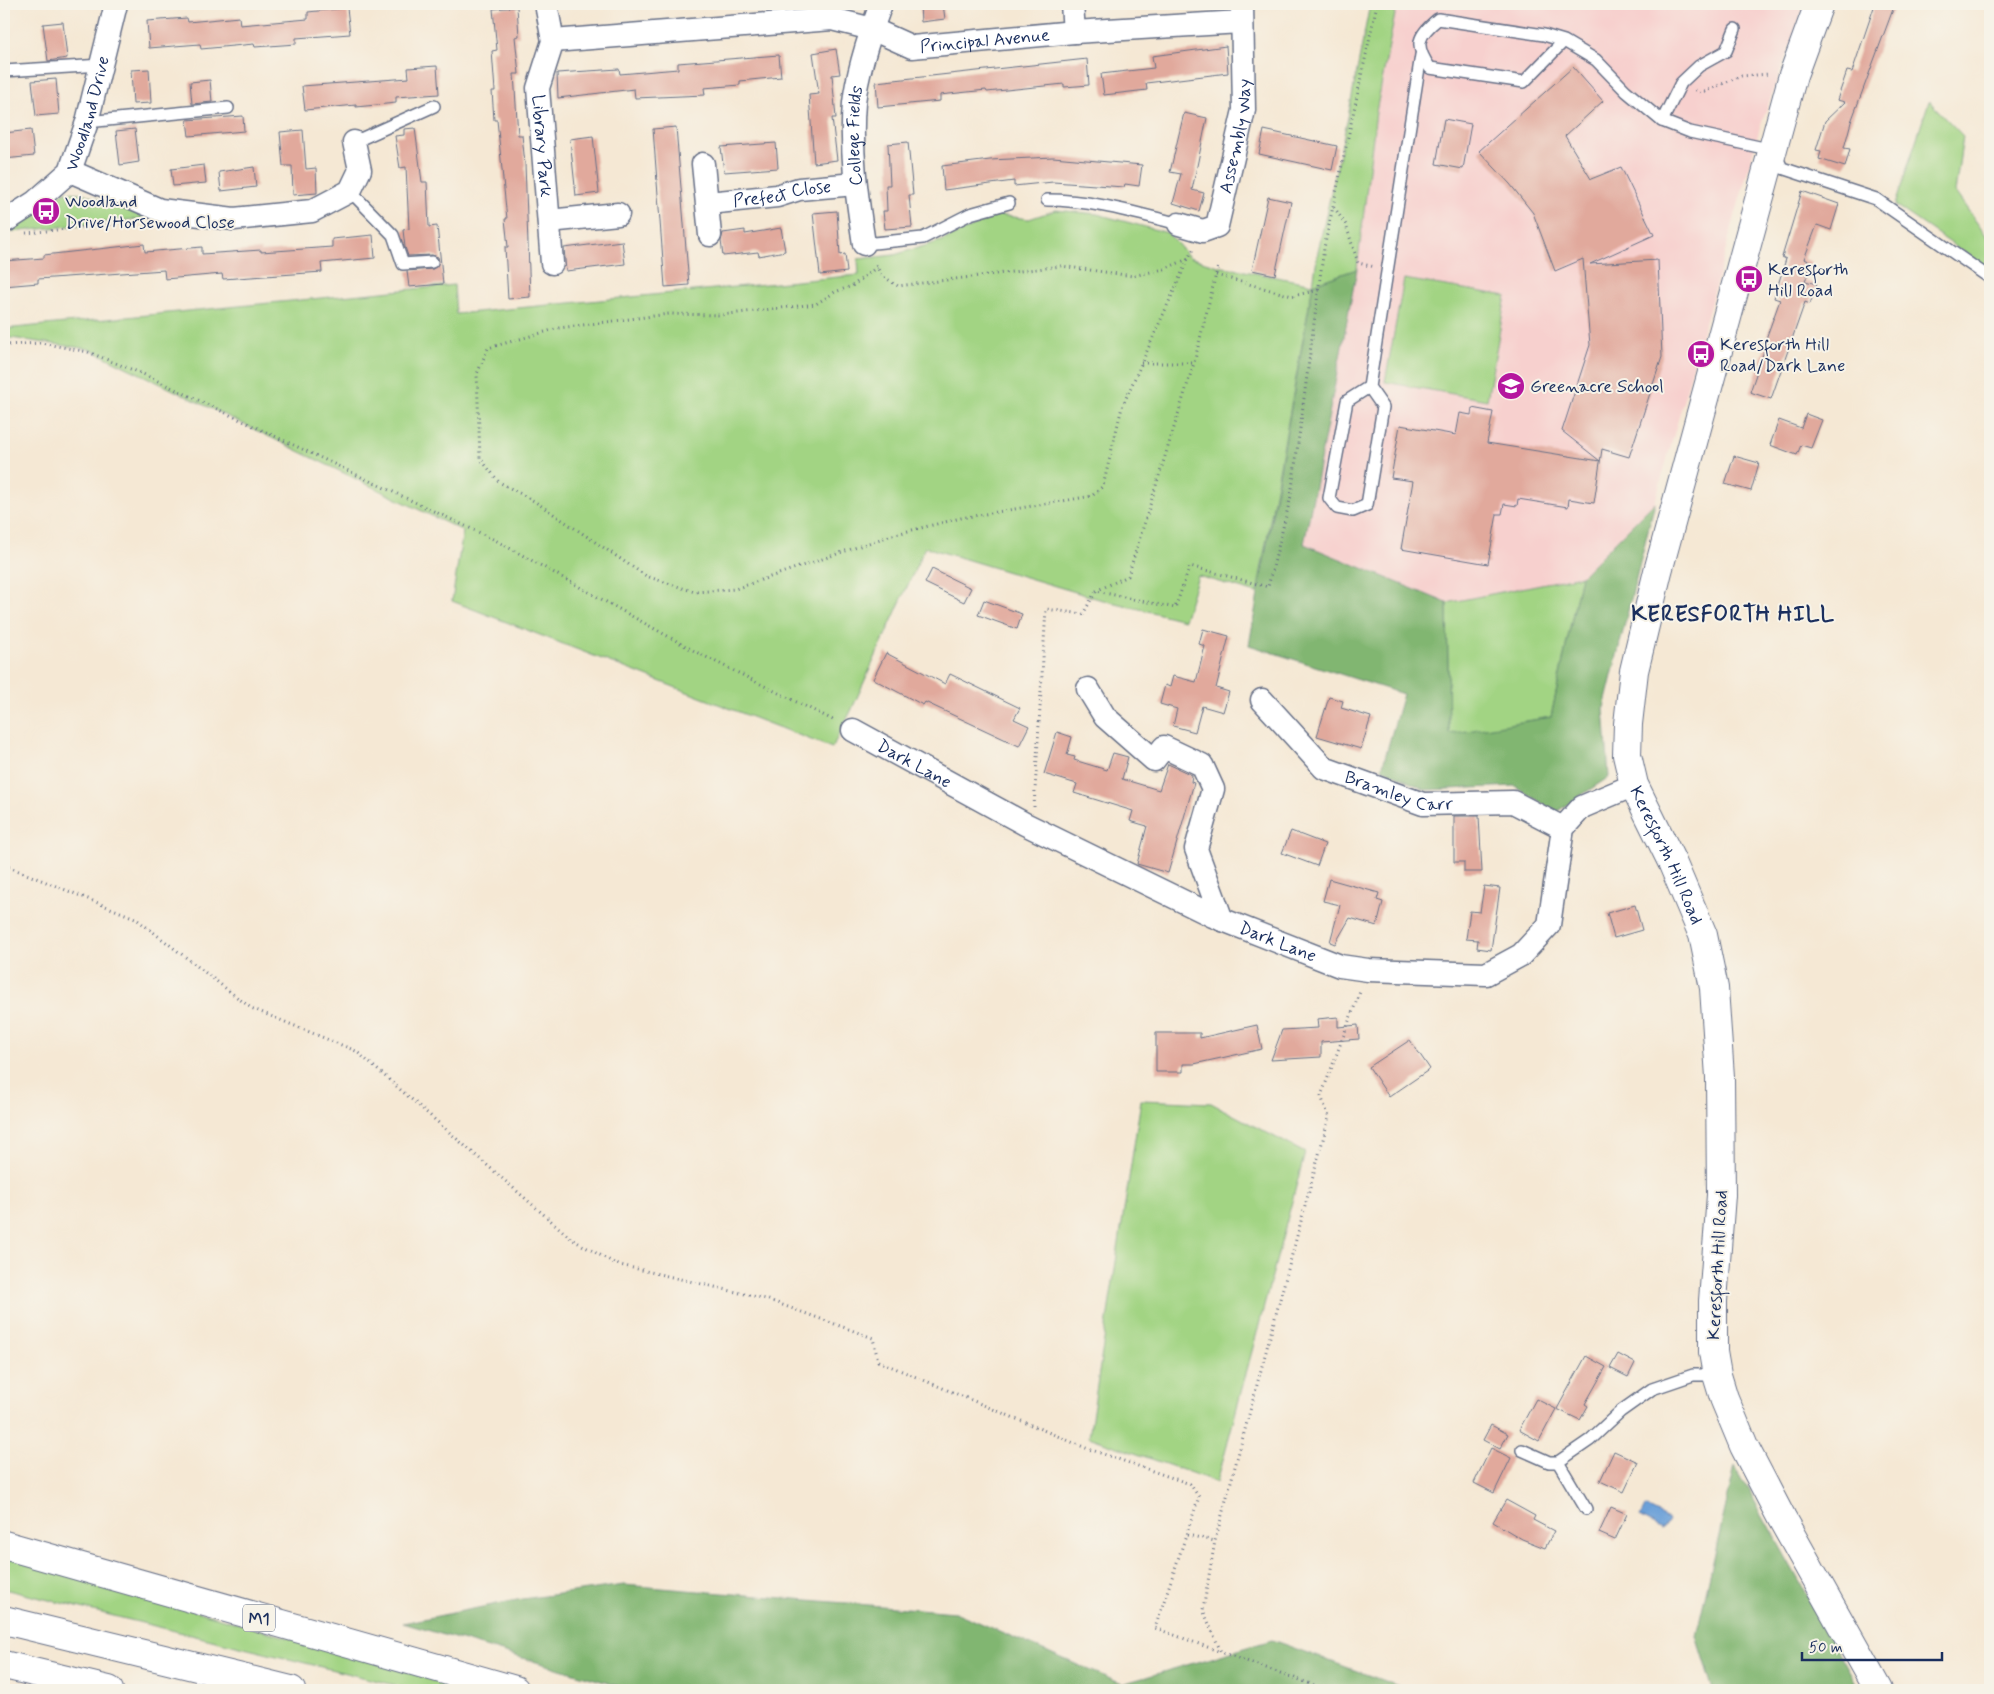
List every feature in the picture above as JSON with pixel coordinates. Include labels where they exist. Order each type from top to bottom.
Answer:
[{"type":"main road","name":"Keresforth Hill Road","points":[[1819,4],[1793,75],[1658,571],[1634,671],[1628,724],[1627,755],[1634,785],[1672,862],[1703,935],[1714,988],[1720,1077],[1721,1195],[1713,1301],[1713,1352],[1717,1375],[1724,1398],[1753,1462],[1878,1690]]},
{"type":"main road","name":"M1","points":[[4,1546],[515,1690]]},
{"type":"main road","points":[[4,1620],[292,1690]]},
{"type":"main road","points":[[4,1665],[109,1690]]},
{"type":"street","name":"Woodland Drive","points":[[4,222],[35,202],[70,171],[87,122],[116,4]]},
{"type":"street","points":[[546,4],[553,42]]},
{"type":"street","name":"College Fields","points":[[864,244],[855,184],[854,103],[872,29],[881,4]]},
{"type":"street","points":[[1072,4],[1074,32]]},
{"type":"street","name":"Principal Avenue","points":[[553,42],[832,19],[872,29],[912,47],[1074,32],[1242,13]]},
{"type":"street","name":"Assembly Way","points":[[1203,231],[1217,226],[1244,110],[1245,68],[1242,13]]},
{"type":"street","name":"Library Park","points":[[552,263],[538,88],[553,42]]},
{"type":"street","points":[[70,171],[160,210],[234,219],[312,211],[350,191],[360,170],[354,142]]},
{"type":"street","name":"Prefect Close","points":[[703,164],[710,235]]},
{"type":"street","name":"Prefect Close","points":[[708,203],[777,196],[799,189],[855,184]]},
{"type":"street","name":"Library Park","points":[[549,221],[618,214]]},
{"type":"street","points":[[1179,224],[1203,231]]},
{"type":"street","points":[[1088,689],[1105,717],[1154,760],[1164,747],[1202,765],[1213,789],[1196,849],[1222,920]]},
{"type":"street","name":"Bramley Carr","points":[[1262,700],[1324,768],[1423,804],[1513,802],[1563,828]]},
{"type":"street","name":"Dark Lane","points":[[853,730],[1032,828],[1222,920],[1340,966],[1368,970],[1486,974],[1521,955],[1548,925],[1563,828]]},
{"type":"street","points":[[1563,828],[1582,807],[1634,785]]},
{"type":"lane","points":[[1369,386],[1347,401],[1329,498],[1337,508],[1353,511],[1367,505],[1383,407],[1369,386],[1421,54],[1419,43],[1425,30],[1438,19],[1544,35],[1564,41],[1596,60],[1626,91],[1662,121],[1690,132],[1773,150],[1782,168],[1876,199],[1990,278]]},
{"type":"lane","points":[[1662,121],[1681,83],[1699,66],[1726,51],[1735,29]]},
{"type":"lane","points":[[1421,54],[1430,68],[1524,82],[1564,41]]},
{"type":"lane","points":[[4,72],[102,65]]},
{"type":"lane","points":[[354,142],[434,106]]},
{"type":"lane","points":[[87,122],[228,108]]},
{"type":"lane","points":[[350,191],[393,235],[403,264],[432,262]]},
{"type":"lane","points":[[1047,200],[1069,200],[1114,207],[1179,224]]},
{"type":"lane","points":[[864,244],[924,238],[970,214],[1009,203]]},
{"type":"lane","points":[[1522,1450],[1549,1462],[1558,1462],[1590,1440],[1621,1411],[1652,1389],[1694,1375],[1717,1375]]},
{"type":"lane","points":[[1558,1462],[1586,1509]]},
{"type":"path","points":[[1096,591],[1175,608],[1190,566],[1268,587],[1291,496],[1324,248],[1377,4]]},
{"type":"path","points":[[1681,83],[1701,93],[1741,76],[1765,74],[1793,75]]},
{"type":"path","points":[[1334,207],[1346,225],[1358,263],[1388,270]]},
{"type":"path","points":[[24,233],[151,221],[160,210]]},
{"type":"path","points":[[877,266],[852,286],[835,292],[816,304],[720,315],[669,314],[568,327],[488,348],[477,374],[480,458],[499,482],[534,501],[646,576],[695,592],[735,589],[892,535],[961,518],[1092,496],[1103,486],[1122,408],[1188,258],[1203,231]]},
{"type":"path","points":[[864,244],[881,275],[898,286],[1061,266],[1133,276],[1164,268],[1188,258]]},
{"type":"path","points":[[1032,828],[1046,609],[1083,614],[1096,591],[1128,576],[1194,363],[1218,266]]},
{"type":"path","points":[[1216,275],[1292,296],[1319,290]]},
{"type":"path","points":[[4,345],[41,343],[88,352],[143,374],[495,540],[698,653],[853,730]]},
{"type":"path","points":[[1141,363],[1194,363]]},
{"type":"path","points":[[4,865],[135,918],[251,1008],[356,1050],[573,1240],[616,1264],[766,1299],[874,1338],[878,1361],[1086,1448],[1190,1484],[1200,1497],[1155,1628],[1328,1690]]},
{"type":"path","points":[[1221,1652],[1204,1610],[1215,1541],[1329,1117],[1321,1096],[1368,970]]},
{"type":"path","points":[[1187,1535],[1215,1541]]},
{"type":"shaded area","name":"Greenacre School","points":[[1397,4],[1805,4],[1760,127],[1655,502],[1581,576],[1447,603],[1304,544],[1357,269],[1376,112]]},
{"type":"green space","points":[[1370,4],[1397,4],[1376,112],[1357,269],[1313,284],[1318,251],[1348,117]]},
{"type":"green space","points":[[1929,101],[1963,136],[1955,192],[1990,241],[1990,270],[1895,205]]},
{"type":"green space","points":[[65,192],[82,193],[148,218],[11,232]]},
{"type":"green space","points":[[1056,210],[1097,214],[1168,233],[1189,257],[1218,266],[1313,284],[1257,593],[1198,576],[1184,620],[1099,599],[925,547],[851,711],[832,748],[452,601],[463,531],[89,349],[4,337],[4,329],[454,285],[456,314],[859,275],[858,259],[894,255],[941,241],[998,215],[1029,219]]},
{"type":"green space","points":[[1357,269],[1304,544],[1447,603],[1449,734],[1551,717],[1581,576],[1655,502],[1604,708],[1609,777],[1556,812],[1515,786],[1425,790],[1382,768],[1403,694],[1249,645],[1313,284]]},
{"type":"green space","points":[[1404,279],[1506,296],[1487,400],[1385,382]]},
{"type":"green space","points":[[1581,576],[1551,717],[1449,735],[1447,603]]},
{"type":"green space","points":[[1141,1100],[1211,1103],[1305,1153],[1217,1482],[1089,1437]]},
{"type":"green space","points":[[1735,1466],[1860,1690],[1713,1690],[1696,1636]]},
{"type":"green space","points":[[4,1556],[470,1690],[415,1690],[4,1589]]},
{"type":"green space","points":[[624,1585],[955,1612],[1122,1684],[1272,1640],[1409,1690],[632,1690],[403,1623],[522,1599]]},
{"type":"water","points":[[1645,1507],[1668,1519],[1662,1529],[1640,1517]]},
{"type":"building","points":[[920,4],[943,4],[945,19],[921,22]]},
{"type":"building","points":[[1875,4],[1895,4],[1851,122],[1844,148],[1850,149],[1845,167],[1819,159],[1821,151],[1816,150],[1825,121],[1845,102],[1837,100],[1847,71],[1852,72]]},
{"type":"building","points":[[517,7],[519,36],[515,37],[519,74],[514,74],[518,135],[522,135],[525,164],[530,297],[508,299],[505,247],[508,247],[505,219],[507,219],[497,120],[494,120],[492,91],[495,91],[492,51],[497,50],[493,9]]},
{"type":"building","points":[[347,8],[350,34],[296,38],[296,44],[255,47],[254,44],[201,49],[200,44],[149,48],[147,21],[187,18],[188,22],[239,17],[240,25],[308,19],[308,12]]},
{"type":"building","points":[[63,22],[67,58],[48,61],[43,24]]},
{"type":"building","points":[[1226,46],[1228,73],[1146,83],[1147,90],[1104,95],[1101,74],[1154,68],[1152,56]]},
{"type":"building","points":[[836,49],[840,74],[832,75],[836,118],[832,118],[837,160],[814,163],[809,95],[819,94],[813,53]]},
{"type":"building","points":[[779,55],[781,77],[740,81],[740,85],[704,88],[705,95],[635,98],[634,89],[558,98],[557,73],[619,69],[620,74],[678,69],[678,63]]},
{"type":"building","points":[[1087,59],[1089,85],[1064,87],[1064,84],[987,92],[986,90],[940,95],[940,101],[878,107],[876,82]]},
{"type":"building","points":[[437,66],[439,94],[396,97],[396,103],[305,110],[302,86],[409,78],[408,68]]},
{"type":"building","points":[[1573,67],[1603,101],[1565,136],[1591,179],[1621,167],[1654,235],[1590,264],[1658,260],[1662,357],[1629,457],[1602,449],[1594,503],[1569,499],[1568,507],[1518,499],[1517,506],[1504,504],[1502,514],[1497,514],[1488,564],[1401,549],[1413,481],[1391,478],[1400,425],[1456,435],[1460,413],[1471,415],[1472,408],[1493,412],[1487,443],[1600,461],[1562,431],[1590,345],[1583,259],[1555,271],[1533,213],[1510,184],[1479,151]]},
{"type":"building","points":[[149,69],[151,103],[133,104],[131,70]]},
{"type":"building","points":[[56,79],[59,114],[36,116],[32,81]]},
{"type":"building","points":[[210,80],[212,102],[192,104],[190,82]]},
{"type":"building","points":[[1184,113],[1207,118],[1192,190],[1204,193],[1199,211],[1173,203],[1181,174],[1170,172]]},
{"type":"building","points":[[243,116],[244,131],[189,136],[187,120]]},
{"type":"building","points":[[1444,119],[1471,124],[1463,169],[1436,164]]},
{"type":"building","points":[[676,127],[689,285],[665,287],[653,129]]},
{"type":"building","points":[[415,128],[422,182],[427,182],[429,227],[437,226],[443,284],[409,287],[407,271],[433,269],[439,262],[438,257],[432,255],[408,256],[405,247],[403,230],[409,229],[406,167],[400,168],[395,136],[404,135],[404,129]]},
{"type":"building","points":[[135,129],[139,162],[120,165],[116,131]]},
{"type":"building","points":[[31,130],[34,156],[4,159],[4,133]]},
{"type":"building","points":[[303,130],[306,169],[316,168],[317,193],[293,195],[292,166],[283,166],[280,132]]},
{"type":"building","points":[[1264,130],[1337,146],[1332,170],[1259,154]]},
{"type":"building","points":[[593,136],[599,193],[576,196],[570,139]]},
{"type":"building","points":[[908,142],[913,195],[909,195],[912,227],[885,229],[883,211],[887,211],[886,185],[890,185],[888,144]]},
{"type":"building","points":[[776,143],[778,168],[724,172],[721,147]]},
{"type":"building","points":[[1053,157],[1142,165],[1139,186],[1125,184],[1124,187],[1053,182],[1014,186],[1014,181],[944,190],[942,166],[990,160]]},
{"type":"building","points":[[204,165],[206,183],[173,186],[171,169]]},
{"type":"building","points":[[254,167],[256,187],[221,191],[219,172]]},
{"type":"building","points":[[1802,191],[1839,204],[1831,230],[1817,225],[1804,259],[1812,262],[1805,281],[1817,284],[1810,304],[1805,302],[1771,399],[1750,392],[1766,345],[1764,344],[1780,300],[1774,298],[1786,259],[1782,257]]},
{"type":"building","points":[[1268,197],[1291,202],[1275,275],[1252,270]]},
{"type":"building","points":[[837,211],[840,255],[845,254],[847,272],[820,275],[813,213]]},
{"type":"building","points":[[781,228],[785,251],[759,256],[758,252],[723,256],[721,241],[723,233],[745,230],[745,234]]},
{"type":"building","points":[[373,235],[375,258],[321,263],[322,272],[223,279],[222,274],[165,279],[164,270],[38,279],[38,283],[4,286],[4,261],[44,258],[44,255],[144,244],[145,252],[202,247],[202,254],[261,250],[261,252],[332,247],[332,239]]},
{"type":"building","points":[[622,241],[625,264],[566,271],[564,248]]},
{"type":"building","points":[[1806,414],[1822,420],[1811,448],[1801,445],[1797,455],[1770,445],[1779,420],[1801,428]]},
{"type":"building","points":[[1734,456],[1759,463],[1751,491],[1725,484]]},
{"type":"building","points":[[932,569],[971,588],[964,602],[925,583]]},
{"type":"building","points":[[984,600],[1022,614],[1017,629],[978,615]]},
{"type":"building","points":[[1203,629],[1229,636],[1216,688],[1229,692],[1223,712],[1202,706],[1195,732],[1173,726],[1177,709],[1160,704],[1165,685],[1170,687],[1173,676],[1196,682],[1205,646],[1199,644]]},
{"type":"building","points":[[886,653],[945,684],[950,674],[1020,708],[1014,719],[1029,726],[1019,746],[925,702],[923,705],[873,679]]},
{"type":"building","points":[[1329,697],[1343,701],[1341,708],[1371,717],[1361,749],[1317,736]]},
{"type":"building","points":[[1057,732],[1072,737],[1067,755],[1075,757],[1074,760],[1107,770],[1113,753],[1128,757],[1122,779],[1159,790],[1168,764],[1192,775],[1191,782],[1194,783],[1168,873],[1137,864],[1147,826],[1130,821],[1133,811],[1074,793],[1077,784],[1044,774]]},
{"type":"building","points":[[1454,816],[1479,816],[1482,872],[1464,872],[1464,862],[1454,862]]},
{"type":"building","points":[[1291,831],[1325,844],[1317,866],[1282,853]]},
{"type":"building","points":[[1329,879],[1379,893],[1377,900],[1383,902],[1377,926],[1350,918],[1335,944],[1330,942],[1340,905],[1323,901]]},
{"type":"building","points":[[1484,886],[1500,888],[1491,950],[1477,948],[1478,940],[1466,939],[1470,911],[1480,912]]},
{"type":"building","points":[[1635,905],[1642,930],[1614,938],[1607,913]]},
{"type":"building","points":[[1338,1017],[1338,1027],[1358,1025],[1359,1039],[1321,1042],[1321,1057],[1271,1060],[1282,1030],[1318,1028],[1317,1019]]},
{"type":"building","points":[[1257,1025],[1262,1049],[1194,1064],[1183,1064],[1183,1072],[1156,1072],[1156,1033],[1200,1033],[1200,1038]]},
{"type":"building","points":[[1410,1040],[1430,1069],[1389,1097],[1369,1067]]},
{"type":"building","points":[[1618,1354],[1635,1363],[1628,1377],[1610,1368]]},
{"type":"building","points":[[1586,1356],[1606,1367],[1585,1404],[1588,1406],[1580,1420],[1557,1409]]},
{"type":"building","points":[[1536,1399],[1556,1409],[1539,1441],[1519,1430]]},
{"type":"building","points":[[1491,1425],[1508,1434],[1500,1449],[1483,1440]]},
{"type":"building","points":[[1491,1448],[1511,1458],[1494,1493],[1474,1483]]},
{"type":"building","points":[[1614,1451],[1638,1462],[1624,1492],[1600,1481]]},
{"type":"building","points":[[1506,1500],[1535,1516],[1533,1520],[1554,1531],[1545,1548],[1522,1539],[1493,1522]]},
{"type":"building","points":[[1611,1507],[1627,1514],[1615,1540],[1599,1533]]},
{"type":"place","name":"Woodland Drive/Horsewood Close","points":[[46,211]]},
{"type":"place","name":"Keresforth Hill Road","points":[[1749,279]]},
{"type":"place","name":"Keresforth Hill Road/Dark Lane","points":[[1701,354]]},
{"type":"place","name":"Greenacre School","points":[[1511,386]]},
{"type":"district","name":"KERESFORTH HILL","points":[[1733,613]]}]
